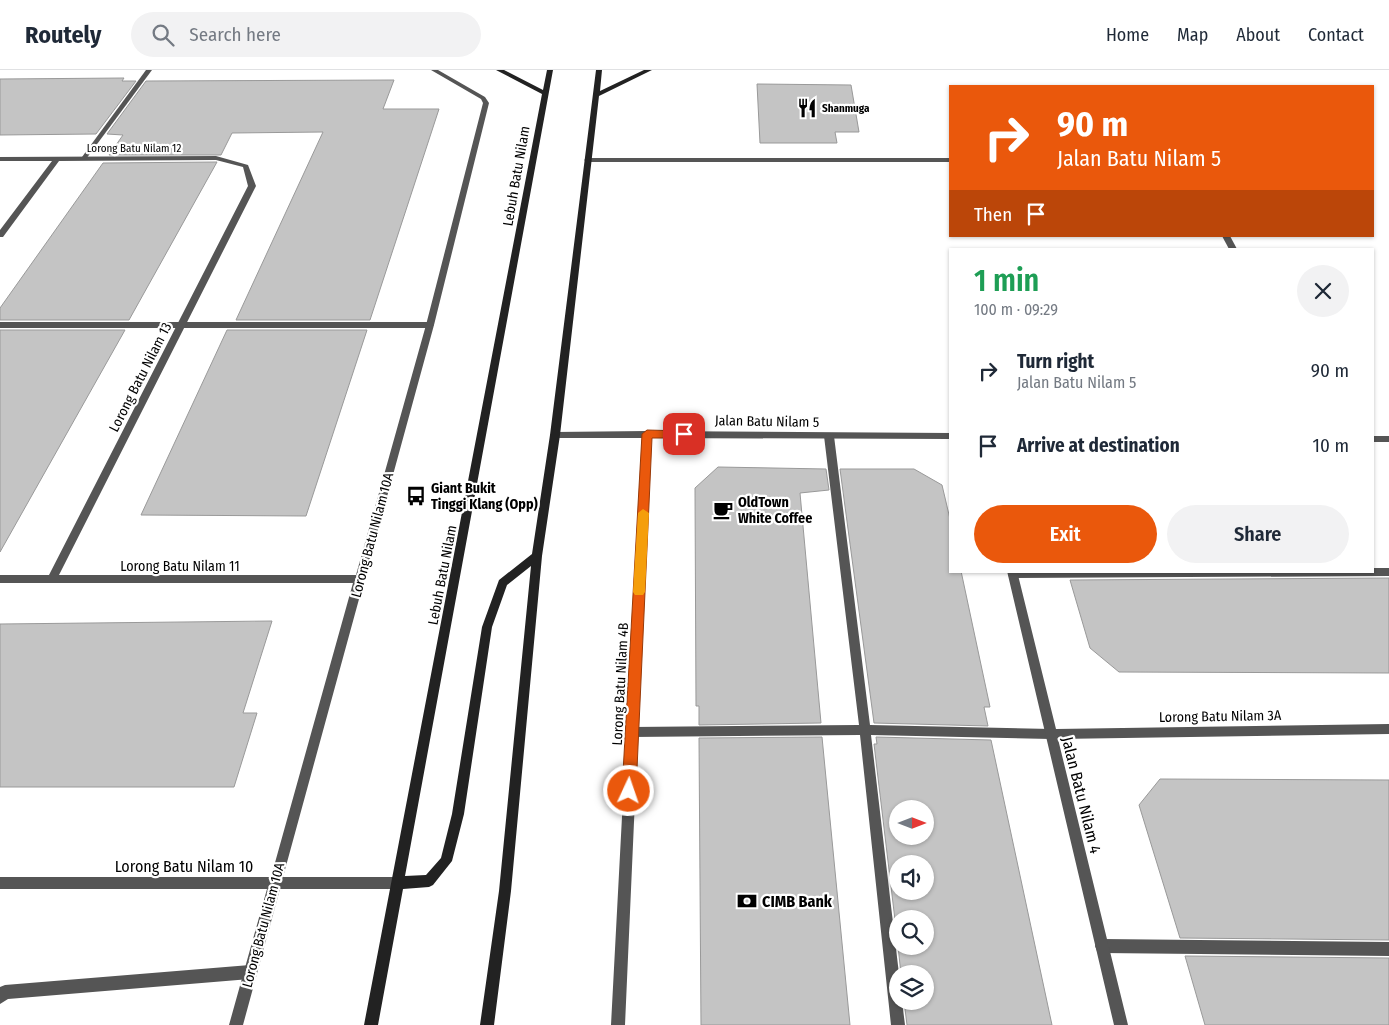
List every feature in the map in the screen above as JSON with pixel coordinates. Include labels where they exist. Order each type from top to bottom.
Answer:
[{"type":"main road","points":[[499,70],[545,93]]},
{"type":"main road","name":"Lebuh Batu Nilam","points":[[371,1025],[550,70]]},
{"type":"main road","points":[[487,1025],[505,891],[537,556],[554,435],[599,70]]},
{"type":"main road","points":[[596,95],[649,70]]},
{"type":"main road","points":[[398,882],[429,881],[446,861],[458,814],[487,627],[503,584],[537,556]]},
{"type":"street","points":[[84,158],[149,70]]},
{"type":"street","name":"Lorong Batu Nilam 10A","points":[[236,1025],[274,882],[430,325],[486,103],[483,98],[434,70]]},
{"type":"street","points":[[0,235],[58,158]]},
{"type":"street","name":"Lorong Batu Nilam 12","points":[[0,159],[216,158],[246,166],[252,186]]},
{"type":"street","points":[[587,160],[949,160]]},
{"type":"street","name":"Lorong Batu Nilam 13","points":[[52,579],[252,186]]},
{"type":"street","points":[[1227,237],[1233,248]]},
{"type":"street","points":[[0,325],[430,325]]},
{"type":"street","name":"Lorong Batu Nilam 4B","points":[[618,1025],[647,434]]},
{"type":"street","name":"Jalan Batu Nilam 5","points":[[554,435],[949,436]]},
{"type":"street","points":[[829,436],[865,730],[898,1025]]},
{"type":"street","points":[[1374,439],[1389,439]]},
{"type":"street","points":[[1374,572],[1389,572]]},
{"type":"street","name":"Jalan Batu Nilam 4","points":[[1013,573],[1121,1025]]},
{"type":"street","name":"Lorong Batu Nilam 11","points":[[0,579],[360,579]]},
{"type":"street","name":"Lorong Batu Nilam 3A","points":[[632,732],[865,730],[1050,734],[1389,729]]},
{"type":"street","name":"Lorong Batu Nilam 10","points":[[0,882],[398,882]]},
{"type":"street","points":[[1102,946],[1389,949]]},
{"type":"street","points":[[0,997],[5,992],[250,972]]},
{"type":"building","points":[[124,78],[122,81],[136,81],[96,134],[0,135],[0,79]]},
{"type":"building","points":[[394,80],[383,109],[439,109],[370,320],[236,320],[323,132],[232,133],[221,155],[109,155],[123,135],[107,134],[146,81]]},
{"type":"building","name":"Shanmuga","points":[[757,84],[851,85],[859,132],[835,132],[837,143],[760,143]]},
{"type":"building","points":[[217,162],[129,320],[0,320],[0,308],[103,163]]},
{"type":"building","points":[[0,330],[125,330],[0,552]]},
{"type":"building","points":[[227,330],[367,330],[306,516],[141,515]]},
{"type":"building","points":[[718,467],[826,469],[829,490],[800,493],[821,723],[699,725],[699,706],[696,706],[695,488]]},
{"type":"building","points":[[840,469],[914,469],[942,485],[949,515],[949,573],[961,573],[990,707],[984,707],[988,726],[874,723]]},
{"type":"building","points":[[1389,578],[1389,673],[1119,672],[1090,648],[1070,580]]},
{"type":"building","points":[[272,621],[243,713],[257,713],[234,787],[0,787],[0,624]]},
{"type":"building","points":[[822,737],[850,1025],[701,1025],[699,738]]},
{"type":"building","points":[[876,737],[991,740],[1052,1025],[907,1025],[905,1010],[934,1010],[934,965],[900,965],[899,955],[934,955],[934,910],[894,910],[893,900],[934,900],[934,855],[889,855],[889,870],[874,744],[877,744]]},
{"type":"building","points":[[1160,779],[1389,780],[1389,940],[1180,938],[1139,805]]},
{"type":"building","points":[[1185,956],[1389,958],[1389,1025],[1205,1025]]},
{"type":"slow traffic","points":[[639,592],[643,513]]},
{"type":"place","name":"Shanmuga","points":[[807,108]]},
{"type":"place","name":"Giant Bukit Tinggi Klang (Opp)","points":[[416,496]]},
{"type":"place","name":"OldTown White Coffee","points":[[723,510]]},
{"type":"place","name":"CIMB Bank","points":[[747,901]]},
{"type":"route","points":[[629,791],[647,434],[684,434]]}]
